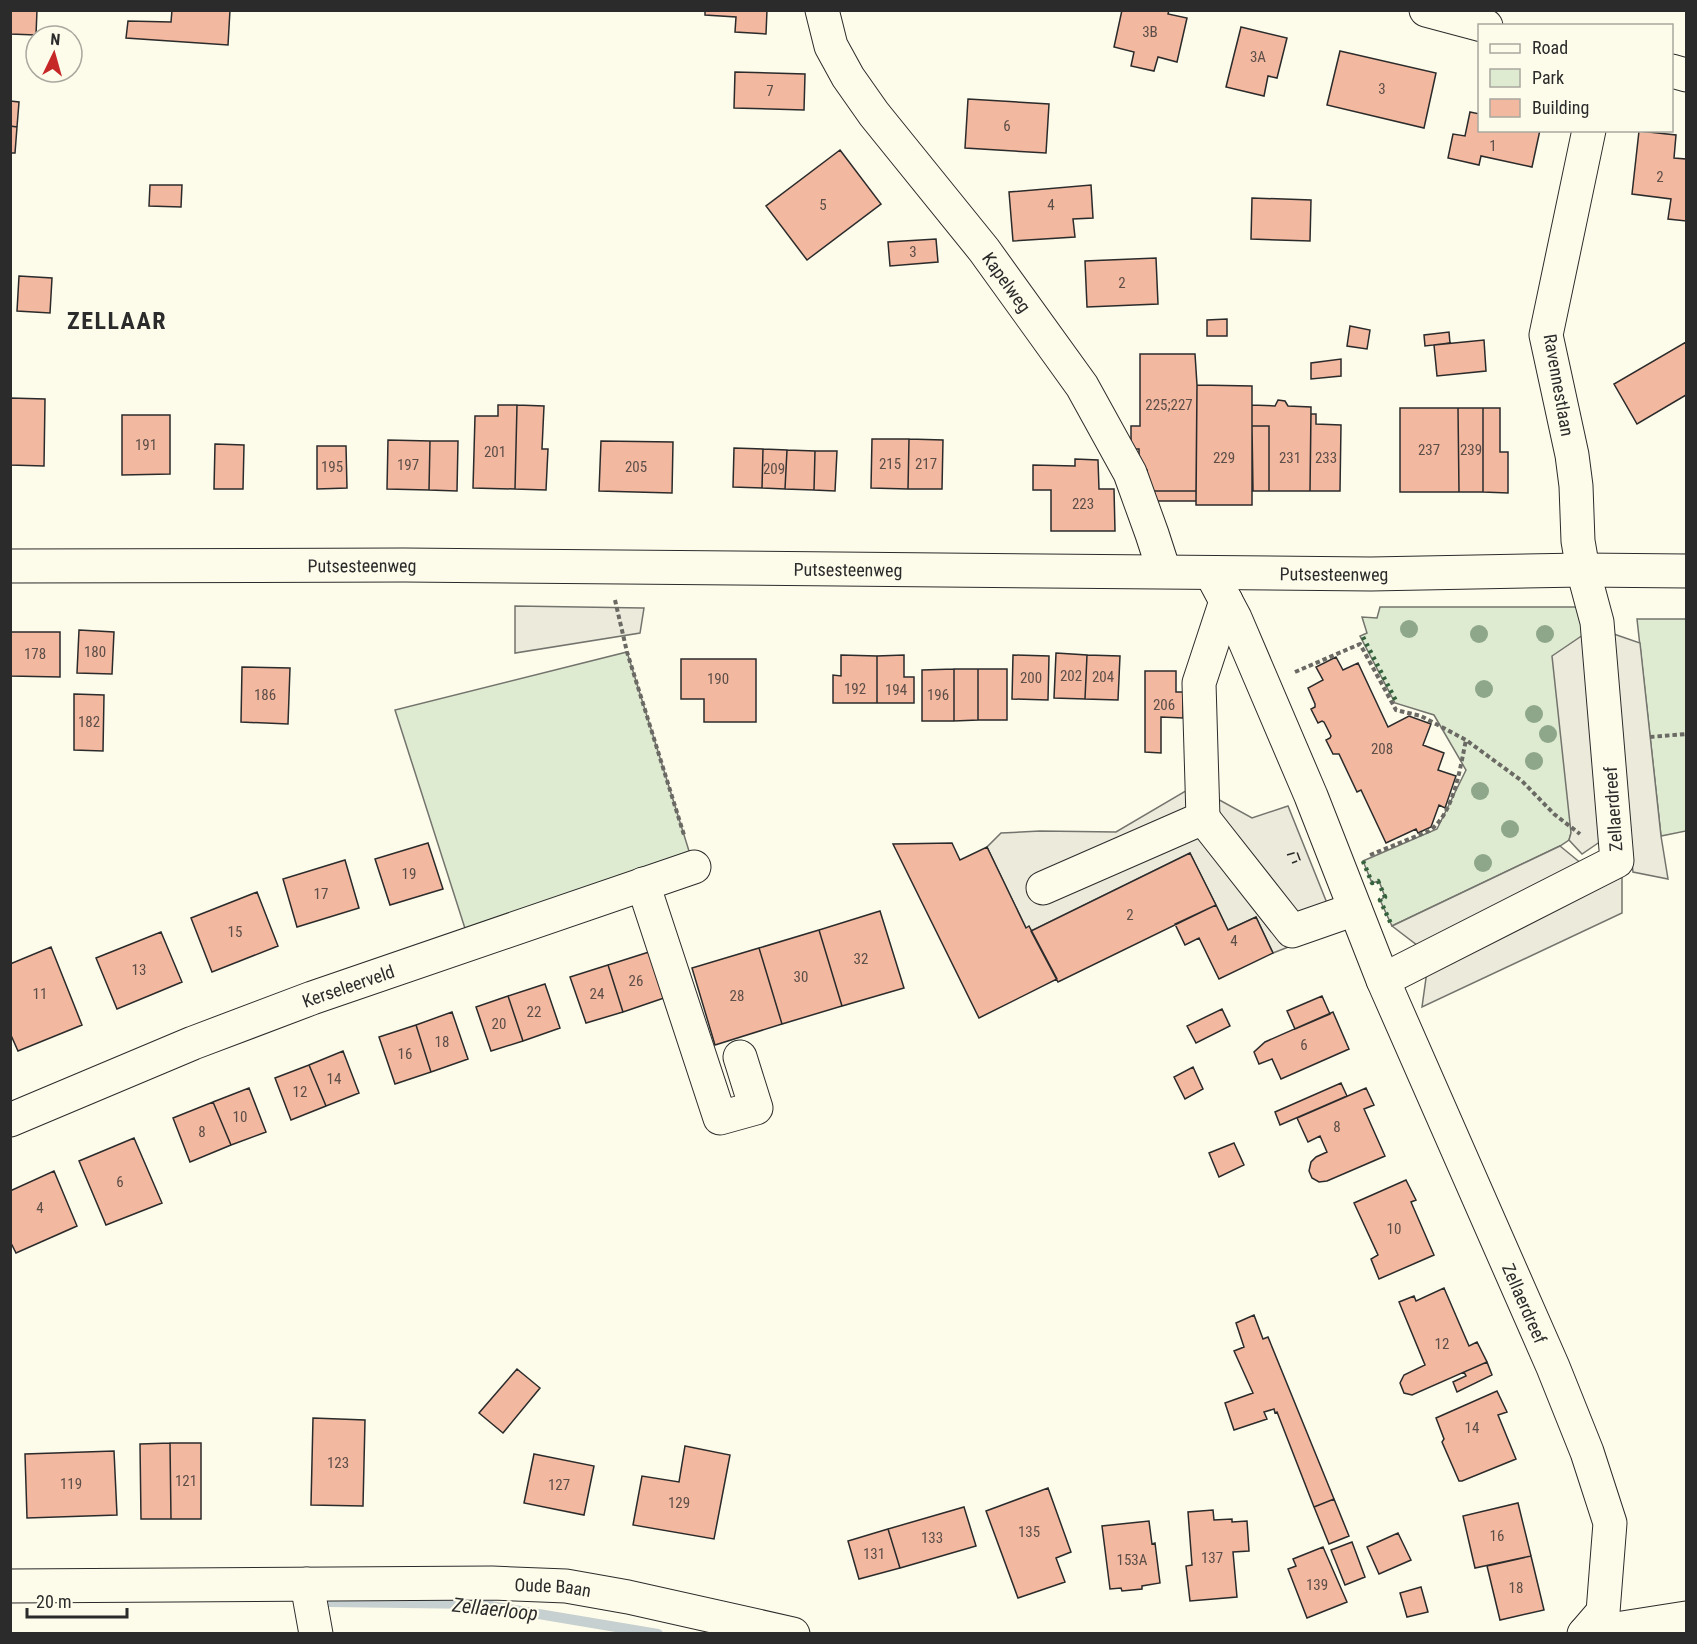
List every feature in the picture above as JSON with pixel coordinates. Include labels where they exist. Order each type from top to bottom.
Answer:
[{"type":"street","name":"Kapelweg","points":[[822,10],[831,46],[848,77],[874,114],[984,250],[1082,386],[1130,473],[1164,572]]},
{"type":"street","points":[[1426,10],[1478,24]]},
{"type":"street","name":"Ravennestlaan","points":[[1583,570],[1578,541],[1576,486],[1572,455],[1546,334],[1589,132]]},
{"type":"street","name":"Putsesteenweg","points":[[10,566],[607,567],[1164,572],[1219,587],[1382,574],[1686,570]]},
{"type":"street","name":"Zellaerdreef","points":[[1383,980],[1617,861],[1598,622],[1583,570]]},
{"type":"street","points":[[1219,587],[1198,683],[1203,818],[1292,931],[1355,909]]},
{"type":"street","name":"Zellaerdreef","points":[[1219,587],[1264,686],[1383,980],[1553,1366],[1587,1452],[1610,1523],[1603,1612],[1585,1634]]},
{"type":"street","points":[[1043,888],[1203,818]]},
{"type":"street","name":"Kerseleerveld","points":[[10,1120],[182,1047],[312,998],[694,867]]},
{"type":"street","points":[[643,884],[720,1118],[756,1107],[740,1057]]},
{"type":"street","name":"Oude Baan","points":[[10,1586],[492,1582],[566,1586],[628,1597],[793,1634]]},
{"type":"street","points":[[308,1584],[316,1634]]},
{"type":"street","points":[[1585,1634],[1686,1618]]},
{"type":"path","points":[[607,567],[627,652],[694,867]]},
{"type":"path","points":[[1264,686],[1360,644],[1396,710],[1421,716],[1466,740],[1522,781],[1554,814],[1617,861]]},
{"type":"path","points":[[1650,737],[1686,734]]},
{"type":"path","points":[[1339,868],[1429,831],[1437,825],[1455,791],[1466,740]]},
{"type":"green space","points":[[1380,607],[1580,607],[1583,635],[1569,840],[1392,926],[1380,900],[1385,897],[1379,881],[1372,883],[1363,861],[1437,829],[1466,770],[1434,715],[1395,703],[1360,636],[1367,633],[1362,617],[1377,618]]},
{"type":"green space","points":[[1637,619],[1686,619],[1686,831],[1661,836]]},
{"type":"green space","points":[[627,652],[694,867],[470,944],[395,710]]},
{"type":"shaded area","points":[[515,606],[644,608],[640,633],[515,653]]},
{"type":"shaded area","points":[[1608,632],[1640,643],[1661,836],[1668,879],[1633,872]]},
{"type":"shaded area","points":[[1583,635],[1604,839],[1582,854],[1569,840],[1571,833],[1552,656]]},
{"type":"shaded area","points":[[1194,786],[1252,818],[1288,806],[1337,928],[1273,953],[1256,917],[1228,930],[1190,853],[1031,931],[1026,928],[987,847],[1001,833],[1116,832]]},
{"type":"shaded area","points":[[1560,846],[1582,864],[1417,945],[1392,926]]},
{"type":"shaded area","points":[[1622,877],[1622,913],[1422,1007],[1427,971]]},
{"type":"building","points":[[10,10],[37,10],[36,24],[24,24],[24,35],[10,34]]},
{"type":"building","points":[[172,10],[230,10],[228,45],[126,38],[128,21],[171,22]]},
{"type":"building","points":[[705,10],[767,10],[766,34],[735,32],[736,17],[705,15]]},
{"type":"building","points":[[1122,10],[1169,10],[1168,14],[1187,18],[1177,62],[1158,57],[1154,71],[1131,66],[1134,52],[1114,47]]},
{"type":"building","points":[[1241,27],[1287,38],[1277,78],[1268,76],[1264,96],[1226,87]]},
{"type":"building","points":[[1340,51],[1436,73],[1424,128],[1327,105]]},
{"type":"building","points":[[735,72],[805,74],[804,110],[734,108]]},
{"type":"building","points":[[968,99],[1049,104],[1046,153],[965,148]]},
{"type":"building","points":[[10,101],[19,102],[17,127],[10,126]]},
{"type":"building","points":[[1470,112],[1478,114],[1478,132],[1540,132],[1532,167],[1481,156],[1479,165],[1448,158],[1453,134],[1465,136]]},
{"type":"building","points":[[10,126],[17,127],[15,153],[10,153]]},
{"type":"building","points":[[1639,132],[1676,135],[1674,158],[1686,159],[1686,221],[1668,219],[1671,199],[1632,194]]},
{"type":"building","points":[[840,150],[881,204],[807,260],[766,206]]},
{"type":"building","points":[[150,185],[182,185],[181,207],[149,206]]},
{"type":"building","points":[[1091,185],[1093,218],[1073,219],[1075,237],[1013,241],[1009,192]]},
{"type":"building","points":[[1252,198],[1311,200],[1310,241],[1251,239]]},
{"type":"building","points":[[936,239],[938,262],[890,266],[888,242]]},
{"type":"building","points":[[1156,258],[1158,304],[1087,307],[1085,261]]},
{"type":"building","points":[[19,276],[52,278],[50,313],[17,311]]},
{"type":"building","points":[[1227,319],[1227,336],[1207,336],[1207,320]]},
{"type":"building","points":[[1350,326],[1370,330],[1367,349],[1347,346]]},
{"type":"building","points":[[1449,332],[1450,343],[1425,346],[1424,335]]},
{"type":"building","points":[[1484,340],[1486,371],[1437,376],[1434,345]]},
{"type":"building","points":[[1686,342],[1686,395],[1637,424],[1614,384]]},
{"type":"building","points":[[1140,354],[1195,354],[1196,491],[1147,491],[1147,470],[1139,470],[1139,449],[1131,449],[1131,426],[1140,426]]},
{"type":"building","points":[[1341,359],[1341,376],[1311,379],[1311,363]]},
{"type":"building","points":[[1197,385],[1252,386],[1252,505],[1196,505]]},
{"type":"building","points":[[10,398],[45,399],[44,466],[10,465]]},
{"type":"building","points":[[1278,400],[1285,401],[1288,406],[1311,407],[1310,491],[1269,491],[1269,426],[1252,426],[1252,405],[1275,406]]},
{"type":"building","points":[[498,405],[517,405],[515,489],[473,488],[475,416],[498,416]]},
{"type":"building","points":[[517,405],[544,406],[542,449],[548,449],[546,490],[515,489]]},
{"type":"building","points":[[1400,408],[1458,408],[1459,492],[1400,492]]},
{"type":"building","points":[[1458,408],[1483,408],[1483,492],[1459,492]]},
{"type":"building","points":[[1483,408],[1500,408],[1500,452],[1508,452],[1508,493],[1483,492]]},
{"type":"building","points":[[1311,414],[1316,414],[1316,424],[1341,425],[1340,491],[1310,491]]},
{"type":"building","points":[[122,415],[170,415],[170,474],[122,475]]},
{"type":"building","points":[[1252,426],[1269,426],[1269,491],[1253,491]]},
{"type":"building","points":[[872,439],[909,439],[908,489],[871,488]]},
{"type":"building","points":[[909,439],[943,440],[942,489],[908,489]]},
{"type":"building","points":[[388,440],[430,441],[429,490],[387,489]]},
{"type":"building","points":[[430,441],[458,441],[457,491],[429,490]]},
{"type":"building","points":[[601,441],[673,442],[672,493],[599,491]]},
{"type":"building","points":[[215,444],[244,445],[243,489],[214,489]]},
{"type":"building","points":[[317,446],[346,446],[347,488],[317,489]]},
{"type":"building","points":[[734,448],[763,449],[762,488],[733,487]]},
{"type":"building","points":[[763,449],[787,450],[785,489],[762,488]]},
{"type":"building","points":[[787,450],[815,451],[814,490],[785,489]]},
{"type":"building","points":[[815,451],[837,451],[835,491],[814,490]]},
{"type":"building","points":[[1075,459],[1098,460],[1099,489],[1114,489],[1115,531],[1051,531],[1051,490],[1033,490],[1033,465],[1075,466]]},
{"type":"building","points":[[1153,491],[1196,491],[1196,501],[1153,501]]},
{"type":"building","points":[[79,630],[114,632],[112,674],[77,673]]},
{"type":"building","points":[[10,632],[60,632],[60,677],[10,676]]},
{"type":"building","points":[[1056,653],[1087,655],[1085,699],[1054,698]]},
{"type":"building","points":[[841,655],[877,656],[877,703],[833,703],[833,675],[841,676]]},
{"type":"building","points":[[904,655],[904,677],[914,677],[914,703],[877,703],[877,656]]},
{"type":"building","points":[[1013,655],[1049,656],[1048,700],[1012,699]]},
{"type":"building","points":[[1087,655],[1120,656],[1118,700],[1085,699]]},
{"type":"building","points":[[1336,657],[1343,670],[1358,663],[1388,727],[1409,716],[1431,724],[1423,745],[1444,753],[1438,770],[1456,776],[1445,808],[1439,805],[1431,827],[1418,833],[1416,829],[1386,843],[1361,790],[1357,792],[1339,754],[1333,754],[1326,740],[1331,736],[1324,722],[1318,723],[1311,709],[1315,707],[1315,704],[1308,688],[1323,680],[1316,667]]},
{"type":"building","points":[[681,659],[756,659],[756,722],[704,722],[704,699],[681,699]]},
{"type":"building","points":[[242,667],[290,668],[288,724],[241,722]]},
{"type":"building","points":[[954,669],[954,721],[922,721],[922,670]]},
{"type":"building","points":[[954,669],[978,669],[978,720],[954,721]]},
{"type":"building","points":[[978,669],[1007,669],[1007,720],[978,720]]},
{"type":"building","points":[[1145,671],[1176,671],[1176,692],[1183,692],[1183,718],[1161,717],[1161,753],[1145,752]]},
{"type":"building","points":[[74,694],[104,695],[103,751],[74,750]]},
{"type":"building","points":[[428,843],[443,889],[390,905],[375,859]]},
{"type":"building","points":[[952,843],[960,860],[987,847],[1026,928],[1029,926],[1057,979],[979,1018],[893,844]]},
{"type":"building","points":[[1190,853],[1216,905],[1058,982],[1031,931]]},
{"type":"building","points":[[345,860],[359,908],[297,927],[283,879]]},
{"type":"building","points":[[257,892],[278,946],[212,972],[191,918]]},
{"type":"building","points":[[1216,905],[1228,930],[1256,917],[1273,953],[1219,979],[1199,938],[1185,945],[1175,924]]},
{"type":"building","points":[[880,911],[904,988],[842,1006],[819,930]]},
{"type":"building","points":[[819,930],[842,1006],[782,1024],[759,948]]},
{"type":"building","points":[[161,932],[182,982],[117,1009],[96,958]]},
{"type":"building","points":[[51,947],[82,1025],[18,1051],[10,1033],[10,964]]},
{"type":"building","points":[[759,948],[782,1024],[715,1045],[692,968]]},
{"type":"building","points":[[649,952],[664,998],[623,1012],[608,965]]},
{"type":"building","points":[[608,965],[623,1012],[586,1023],[570,977]]},
{"type":"building","points":[[545,984],[560,1028],[523,1041],[508,996]]},
{"type":"building","points":[[508,996],[523,1041],[491,1051],[476,1007]]},
{"type":"building","points":[[1322,996],[1330,1014],[1295,1029],[1287,1011]]},
{"type":"building","points":[[1222,1009],[1230,1026],[1196,1043],[1187,1026]]},
{"type":"building","points":[[452,1012],[468,1059],[431,1072],[416,1025]]},
{"type":"building","points":[[1333,1012],[1349,1049],[1281,1079],[1272,1059],[1259,1064],[1254,1052],[1265,1042]]},
{"type":"building","points":[[416,1025],[431,1072],[395,1084],[379,1037]]},
{"type":"building","points":[[343,1051],[359,1093],[326,1106],[309,1065]]},
{"type":"building","points":[[309,1065],[326,1106],[291,1120],[275,1078]]},
{"type":"building","points":[[1193,1067],[1203,1089],[1185,1099],[1174,1077]]},
{"type":"building","points":[[1341,1083],[1347,1096],[1280,1125],[1275,1112]]},
{"type":"building","points":[[249,1088],[266,1132],[231,1145],[213,1102]]},
{"type":"building","points":[[1366,1088],[1374,1105],[1364,1109],[1385,1156],[1327,1181],[1319,1182],[1312,1178],[1309,1171],[1311,1162],[1327,1152],[1320,1136],[1308,1142],[1297,1118]]},
{"type":"building","points":[[213,1102],[231,1145],[190,1162],[173,1118]]},
{"type":"building","points":[[134,1138],[162,1203],[106,1225],[79,1161]]},
{"type":"building","points":[[1234,1143],[1244,1165],[1219,1177],[1209,1153]]},
{"type":"building","points":[[54,1171],[77,1226],[16,1253],[10,1241],[10,1191]]},
{"type":"building","points":[[1406,1180],[1416,1200],[1411,1202],[1434,1255],[1379,1279],[1371,1259],[1378,1255],[1354,1203]]},
{"type":"building","points":[[1444,1288],[1469,1346],[1477,1342],[1487,1362],[1412,1395],[1404,1393],[1400,1383],[1404,1375],[1425,1365],[1399,1302],[1414,1296],[1416,1301]]},
{"type":"building","points":[[1254,1315],[1263,1339],[1268,1337],[1334,1499],[1314,1507],[1277,1412],[1275,1413],[1274,1409],[1264,1412],[1267,1419],[1234,1430],[1225,1403],[1253,1393],[1234,1351],[1244,1347],[1236,1323]]},
{"type":"building","points":[[1487,1362],[1492,1375],[1457,1392],[1453,1382],[1466,1376],[1464,1372]]},
{"type":"building","points":[[517,1369],[540,1388],[503,1433],[479,1413]]},
{"type":"building","points":[[1497,1391],[1507,1412],[1498,1415],[1516,1459],[1459,1481],[1442,1442],[1444,1439],[1436,1418]]},
{"type":"building","points":[[313,1418],[365,1420],[363,1506],[311,1505]]},
{"type":"building","points":[[170,1443],[201,1443],[201,1519],[171,1519]]},
{"type":"building","points":[[170,1443],[171,1519],[141,1519],[140,1444]]},
{"type":"building","points":[[685,1446],[730,1455],[714,1539],[633,1525],[642,1476],[679,1482]]},
{"type":"building","points":[[114,1451],[117,1515],[27,1518],[25,1454]]},
{"type":"building","points":[[534,1454],[594,1466],[584,1515],[524,1503]]},
{"type":"building","points":[[1048,1488],[1071,1552],[1056,1558],[1065,1582],[1018,1598],[986,1511]]},
{"type":"building","points":[[1334,1499],[1349,1536],[1329,1544],[1314,1507]]},
{"type":"building","points":[[1518,1503],[1531,1556],[1475,1568],[1463,1516]]},
{"type":"building","points":[[964,1507],[976,1546],[900,1568],[888,1529]]},
{"type":"building","points":[[1213,1510],[1214,1520],[1247,1521],[1249,1551],[1233,1552],[1237,1597],[1190,1601],[1186,1566],[1192,1565],[1188,1512]]},
{"type":"building","points":[[1149,1521],[1152,1544],[1155,1543],[1160,1583],[1142,1586],[1142,1589],[1122,1591],[1121,1588],[1110,1589],[1102,1526]]},
{"type":"building","points":[[888,1529],[900,1568],[859,1579],[848,1541]]},
{"type":"building","points":[[1398,1533],[1411,1560],[1379,1574],[1367,1547]]},
{"type":"building","points":[[1352,1542],[1365,1577],[1345,1585],[1331,1550]]},
{"type":"building","points":[[1323,1547],[1347,1602],[1307,1618],[1288,1569],[1296,1566],[1293,1559]]},
{"type":"building","points":[[1531,1556],[1544,1610],[1500,1620],[1487,1566]]},
{"type":"building","points":[[1421,1587],[1428,1612],[1407,1617],[1400,1593]]},
{"type":"waterway","name":"Zellaerloop","points":[[329,1602],[479,1604],[658,1634]]},
{"type":"hedge","points":[[1363,637],[1396,701]]},
{"type":"hedge","points":[[1363,861],[1372,883],[1378,881],[1385,897],[1380,900],[1392,926]]},
{"type":"fence","points":[[1287,855],[1297,852],[1300,860],[1292,863]]},
{"type":"district","name":"ZELLAAR","points":[[117,321]]}]
